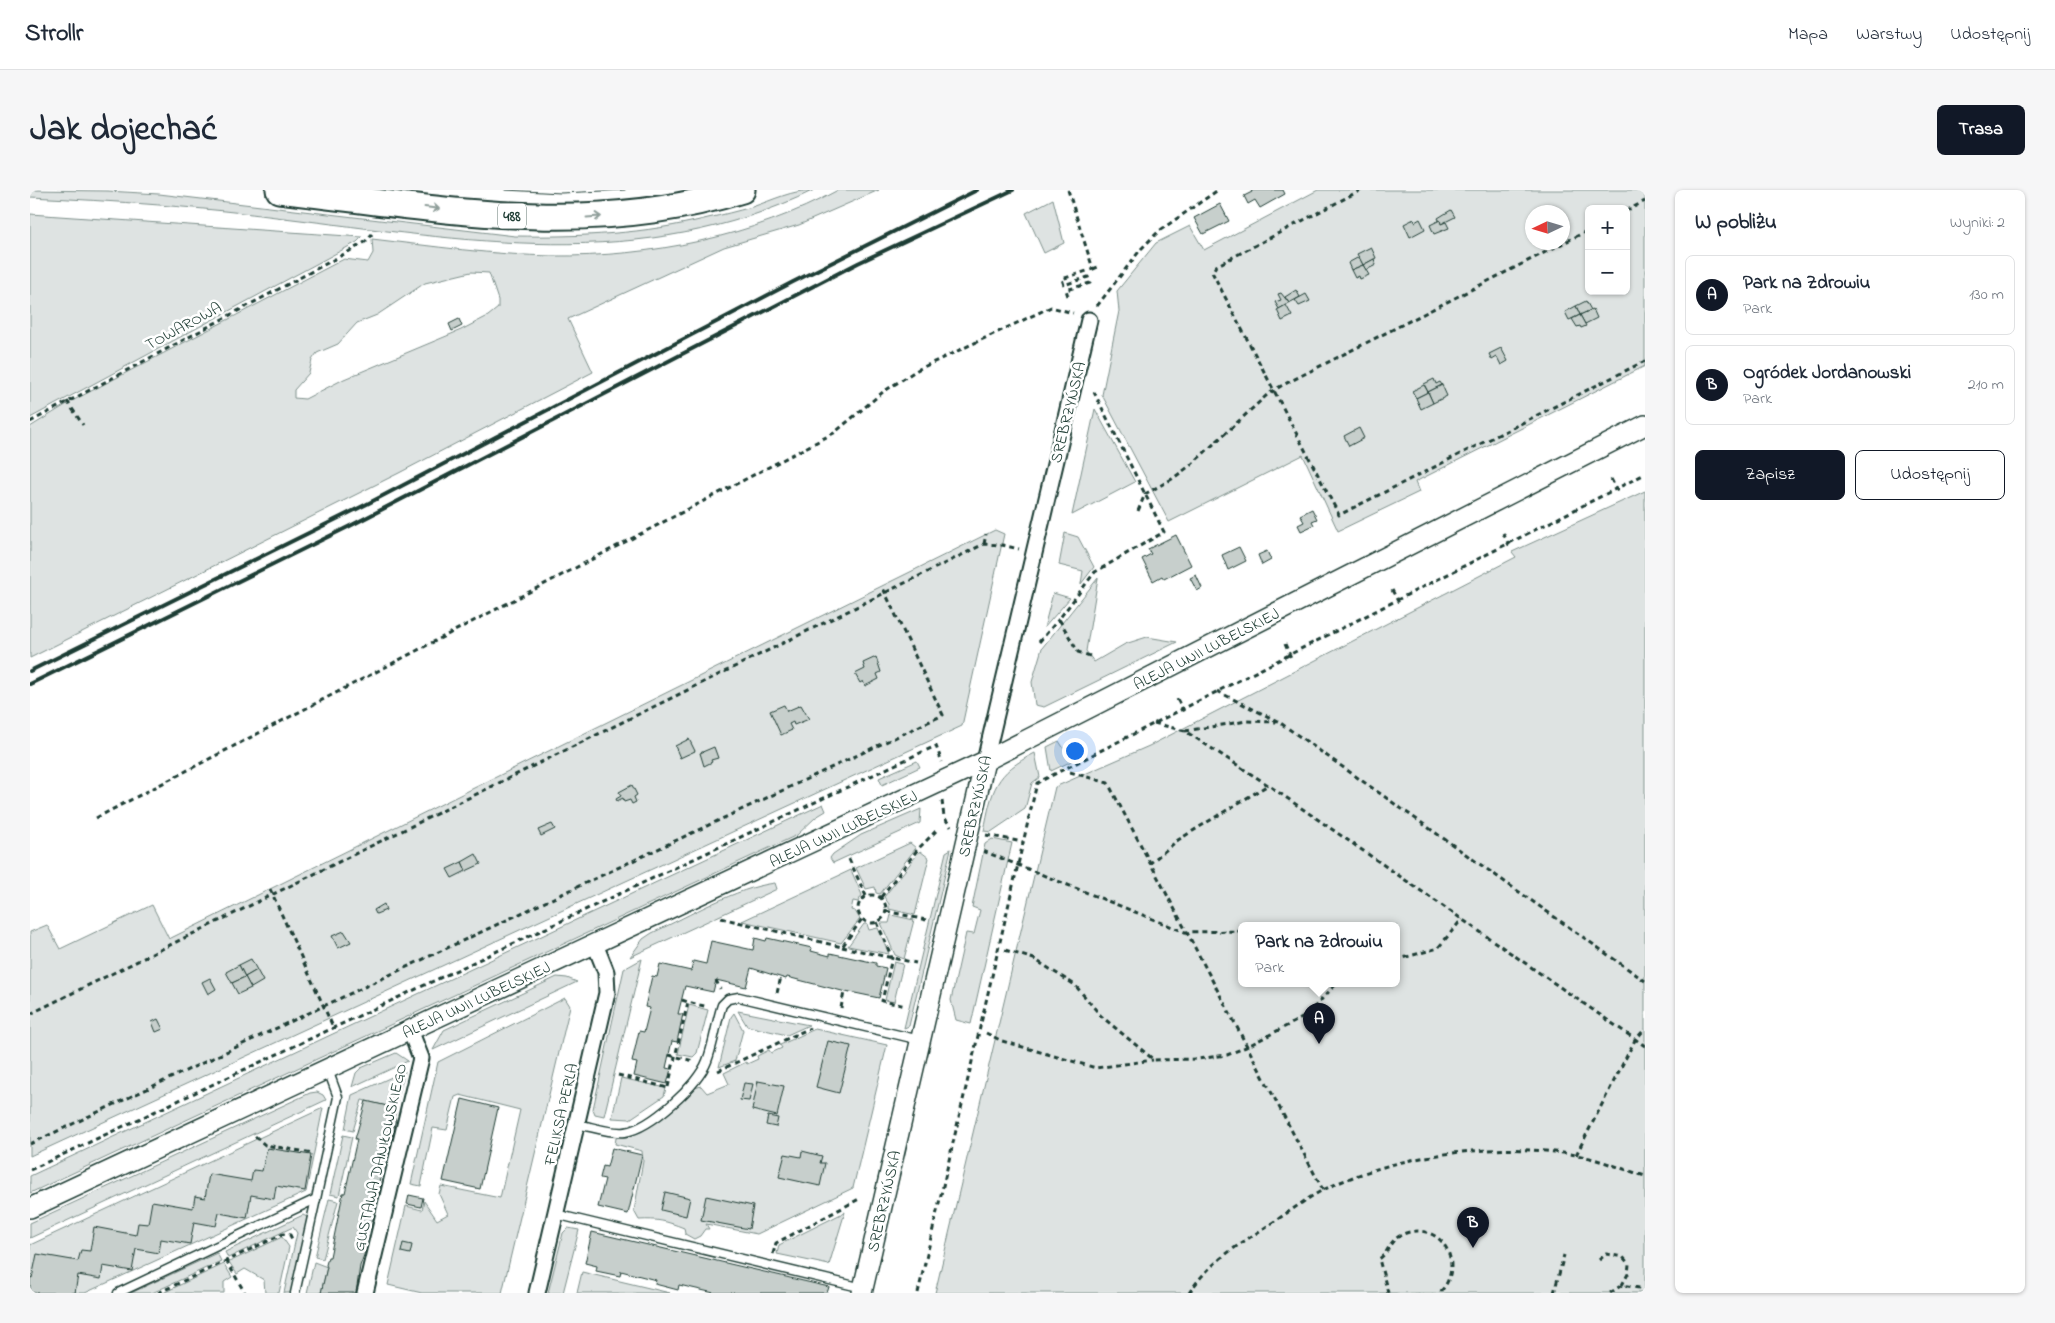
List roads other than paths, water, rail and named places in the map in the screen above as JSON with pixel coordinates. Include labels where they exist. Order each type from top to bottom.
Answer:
[{"type":"main road","name":"488","points":[[279,190],[496,215],[557,218],[640,212],[697,202],[742,190]]},
{"type":"street","name":"SREBRZYŃSKA","points":[[862,1290],[1090,320]]},
{"type":"street","name":"ALEJA UNII LUBELSKIEJ","points":[[30,1208],[985,761],[1645,425]]},
{"type":"street","name":"FELIKSA PERLA","points":[[536,1293],[607,993],[606,972],[595,944]]},
{"type":"street","name":"GUSTAWA DANIŁOWSKIEGO","points":[[365,1293],[420,1058],[410,1030]]},
{"type":"lane","points":[[576,1124],[621,1132],[632,1130],[662,1112],[683,1094],[702,1072],[707,1062],[722,1005],[728,999],[739,997],[920,1040]]},
{"type":"lane","points":[[295,1293],[338,1097],[328,1070]]},
{"type":"lane","points":[[118,1293],[217,1244],[316,1199]]},
{"type":"lane","points":[[555,1214],[769,1265],[862,1290]]},
{"type":"tram line","points":[[505,190],[561,193],[625,190]]},
{"type":"railway","points":[[30,671],[367,504],[793,282],[977,190]]},
{"type":"railway","points":[[30,684],[350,526],[858,263],[1013,190]]},
{"type":"place","name":"Park na Zdrowiu","points":[[1319,1044]]},
{"type":"place","name":"Ogródek Jordanowski","points":[[1473,1248]]}]
